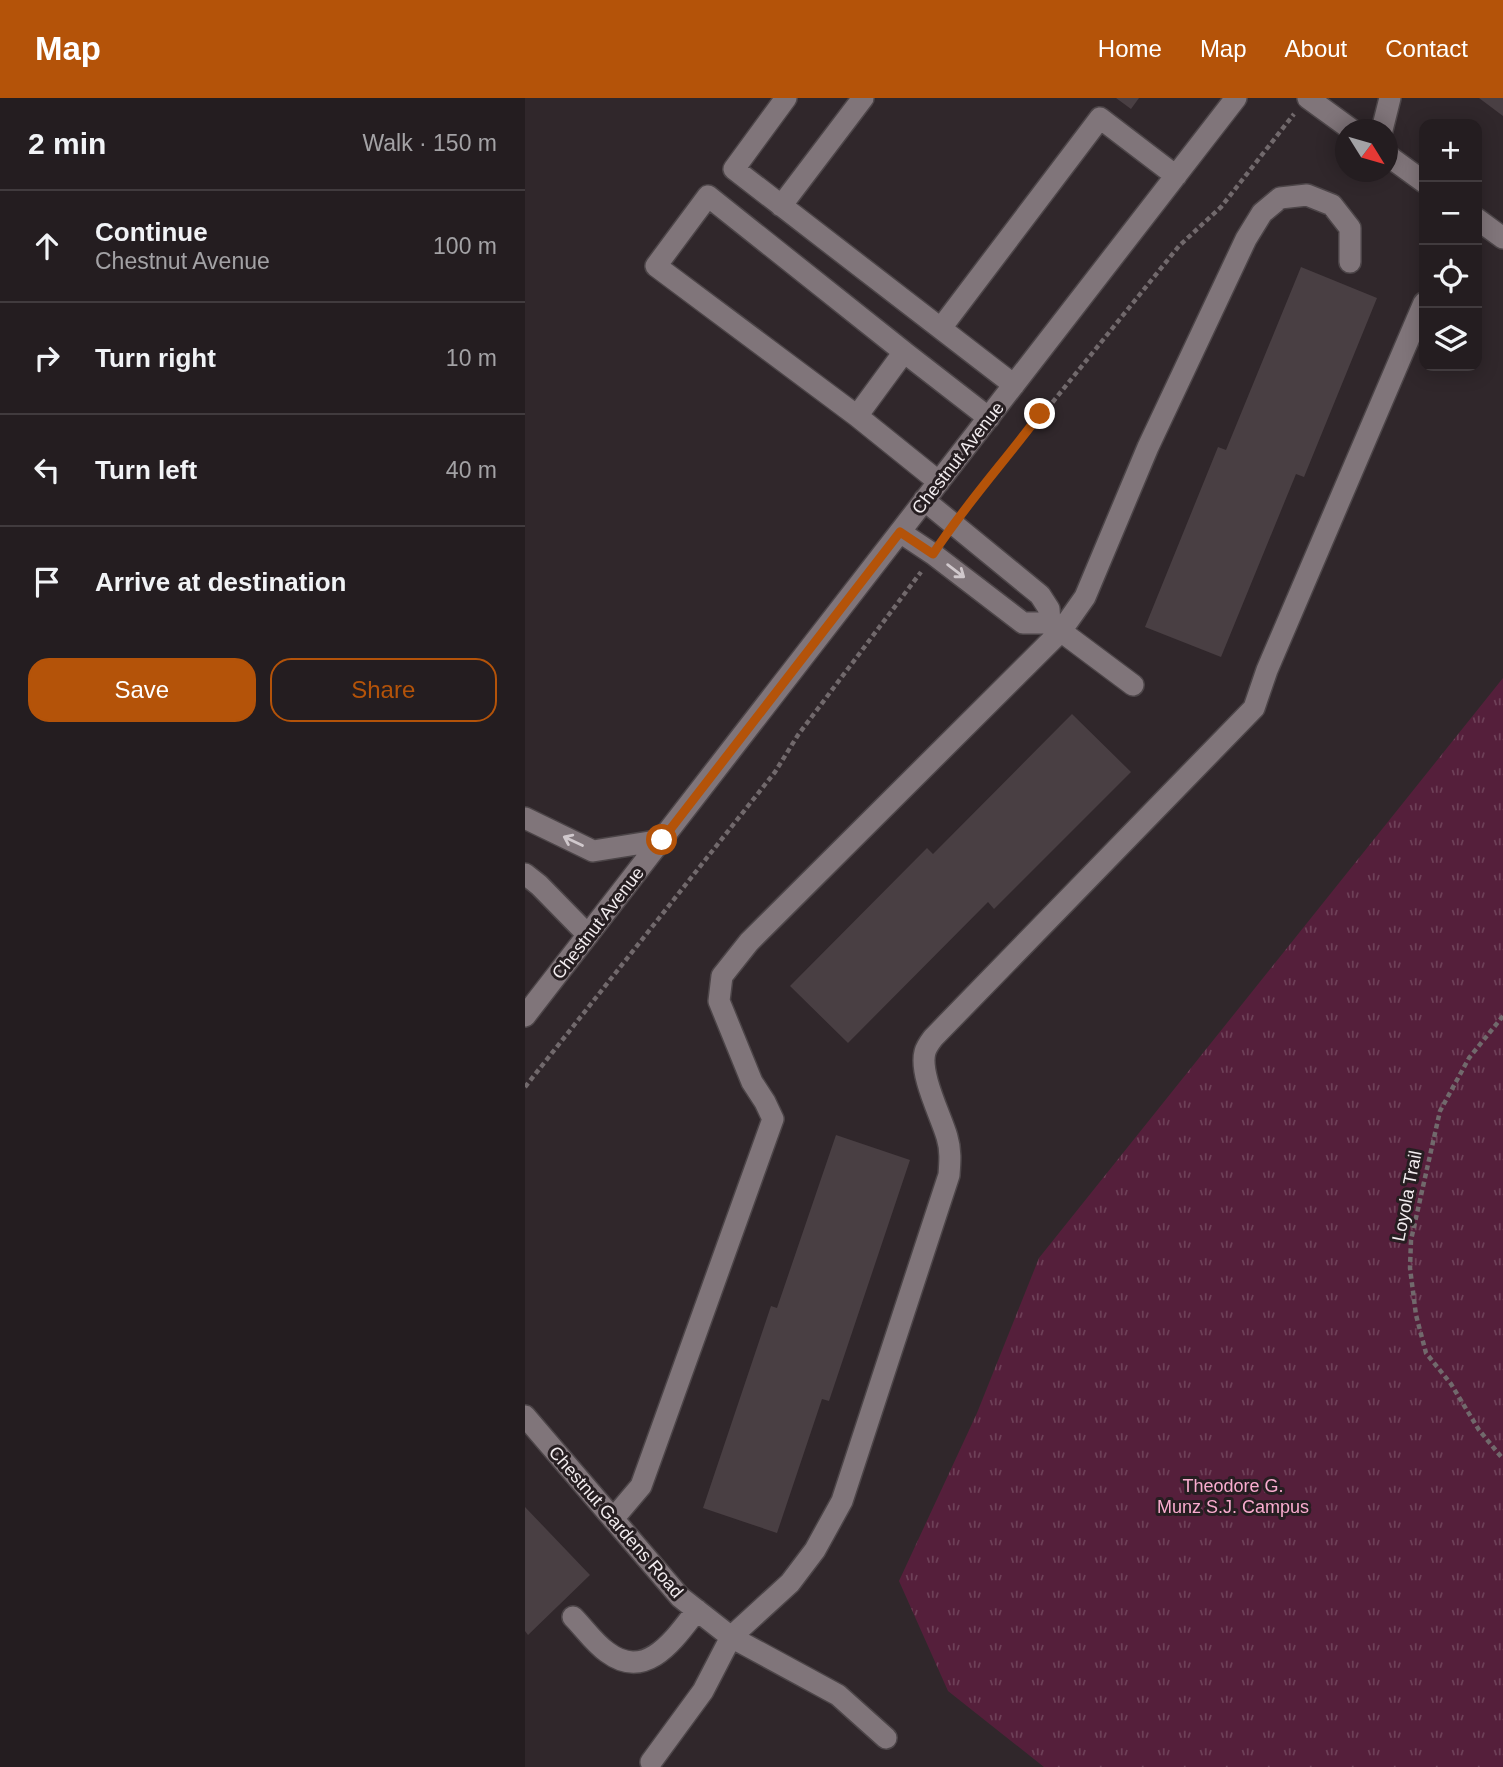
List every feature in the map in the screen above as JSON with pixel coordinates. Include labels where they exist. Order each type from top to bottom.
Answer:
[{"type":"street","points":[[786,98],[734,169],[1014,385]]},
{"type":"street","points":[[781,206],[863,98]]},
{"type":"street","name":"Chestnut Avenue","points":[[525,1016],[1236,98]]},
{"type":"street","points":[[1385,119],[1390,98]]},
{"type":"street","points":[[1304,102],[1335,120]]},
{"type":"street","points":[[941,328],[1100,118],[1176,176]]},
{"type":"street","points":[[1398,162],[1419,178]]},
{"type":"street","points":[[613,1519],[641,1486],[773,1119],[752,1082],[719,1001],[722,976],[749,942],[1085,597],[1148,447],[1246,239],[1262,213],[1280,198],[1307,195],[1332,205],[1350,228],[1349,262]]},
{"type":"street","points":[[939,482],[857,415],[656,266],[708,196],[989,418]]},
{"type":"street","points":[[1482,223],[1503,238]]},
{"type":"street","points":[[652,1762],[703,1691],[731,1637],[790,1583],[815,1550],[842,1501],[949,1175],[951,1157],[948,1138],[931,1092],[925,1067],[925,1052],[933,1038],[1254,708],[1267,670],[1422,308]]},
{"type":"street","points":[[857,415],[904,352]]},
{"type":"street","points":[[925,500],[1041,596],[1056,627],[1133,684]]},
{"type":"street","points":[[900,532],[1023,623],[1056,627]]},
{"type":"street","points":[[525,818],[593,851],[662,840]]},
{"type":"street","points":[[525,874],[588,935]]},
{"type":"street","name":"Chestnut Gardens Road","points":[[525,1416],[680,1597],[731,1637],[838,1695],[886,1738]]},
{"type":"street","points":[[573,1617],[606,1652],[621,1661],[643,1662],[668,1647],[697,1610]]},
{"type":"path","points":[[953,524],[1179,246],[1221,208],[1304,102]]},
{"type":"path","points":[[525,1087],[775,772],[798,735],[891,614],[933,554]]},
{"type":"path","name":"Loyola Trail","points":[[1503,1016],[1469,1058],[1440,1111],[1411,1240],[1410,1268],[1416,1314],[1426,1353],[1451,1384],[1479,1430],[1503,1459]]},
{"type":"green space","name":"Theodore G. Munz S.J. Campus","points":[[1503,678],[1503,1767],[1044,1767],[948,1691],[899,1581],[977,1413],[1039,1258]]},
{"type":"building","points":[[1116,98],[1139,98],[1131,109]]},
{"type":"building","points":[[1479,98],[1503,98],[1503,116]]},
{"type":"building","points":[[1301,267],[1377,298],[1304,477],[1296,474],[1221,657],[1145,627],[1218,447],[1226,450]]},
{"type":"building","points":[[1072,714],[1131,772],[994,909],[988,902],[848,1043],[790,986],[927,848],[933,854]]},
{"type":"building","points":[[836,1135],[910,1160],[829,1401],[822,1399],[777,1533],[703,1508],[771,1306],[777,1308]]},
{"type":"building","points":[[525,1507],[590,1575],[528,1635],[525,1631]]},
{"type":"route","points":[[662,840],[900,532],[933,554],[953,524],[1040,414]]}]
